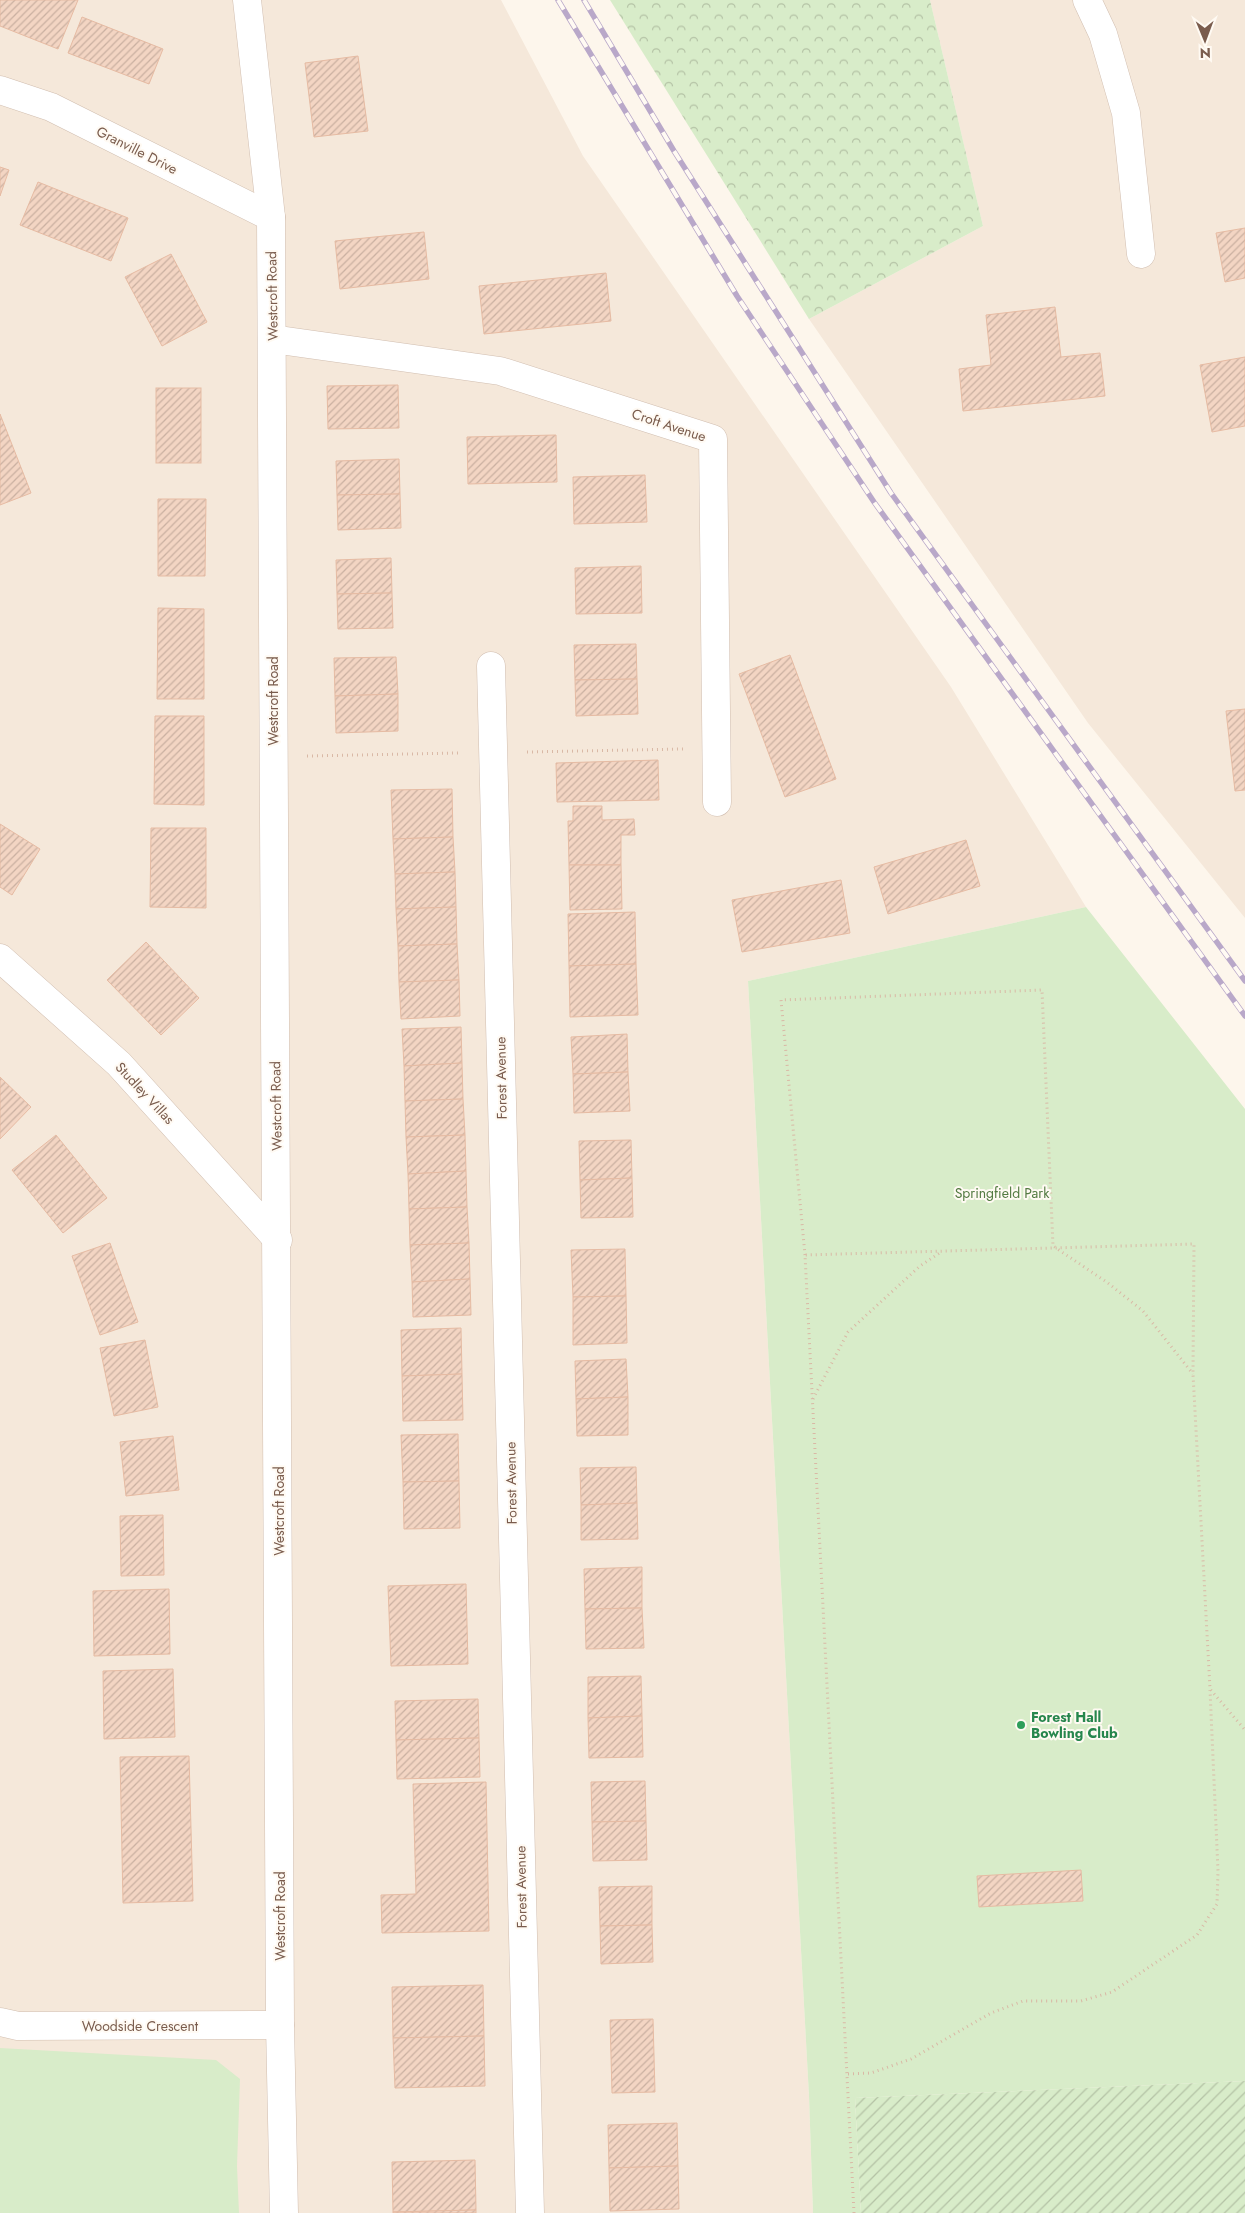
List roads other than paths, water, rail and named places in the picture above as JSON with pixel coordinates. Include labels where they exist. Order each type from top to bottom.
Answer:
[{"type":"street","name":"Westcroft Road","points":[[247,0],[271,217],[273,757],[278,1240],[280,2025],[284,2213]]},
{"type":"street","points":[[1088,0],[1103,34],[1126,113],[1141,254]]},
{"type":"street","name":"Granville Drive","points":[[0,90],[51,107],[271,217]]},
{"type":"street","name":"Croft Avenue","points":[[272,339],[500,371],[713,439],[717,802]]},
{"type":"street","name":"Forest Avenue","points":[[491,666],[530,2213]]},
{"type":"street","name":"Studley Villas","points":[[0,958],[119,1064],[278,1240]]},
{"type":"street","name":"Woodside Crescent","points":[[0,2022],[18,2026],[280,2025]]},
{"type":"railway","points":[[558,0],[737,296],[874,502],[1245,1016]]},
{"type":"railway","points":[[584,0],[674,151],[891,493],[1245,981]]},
{"type":"place","name":"Forest Hall Bowling Club","points":[[1021,1725]]},
{"type":"park label","name":"Springfield Park","points":[[1002,1193]]}]
